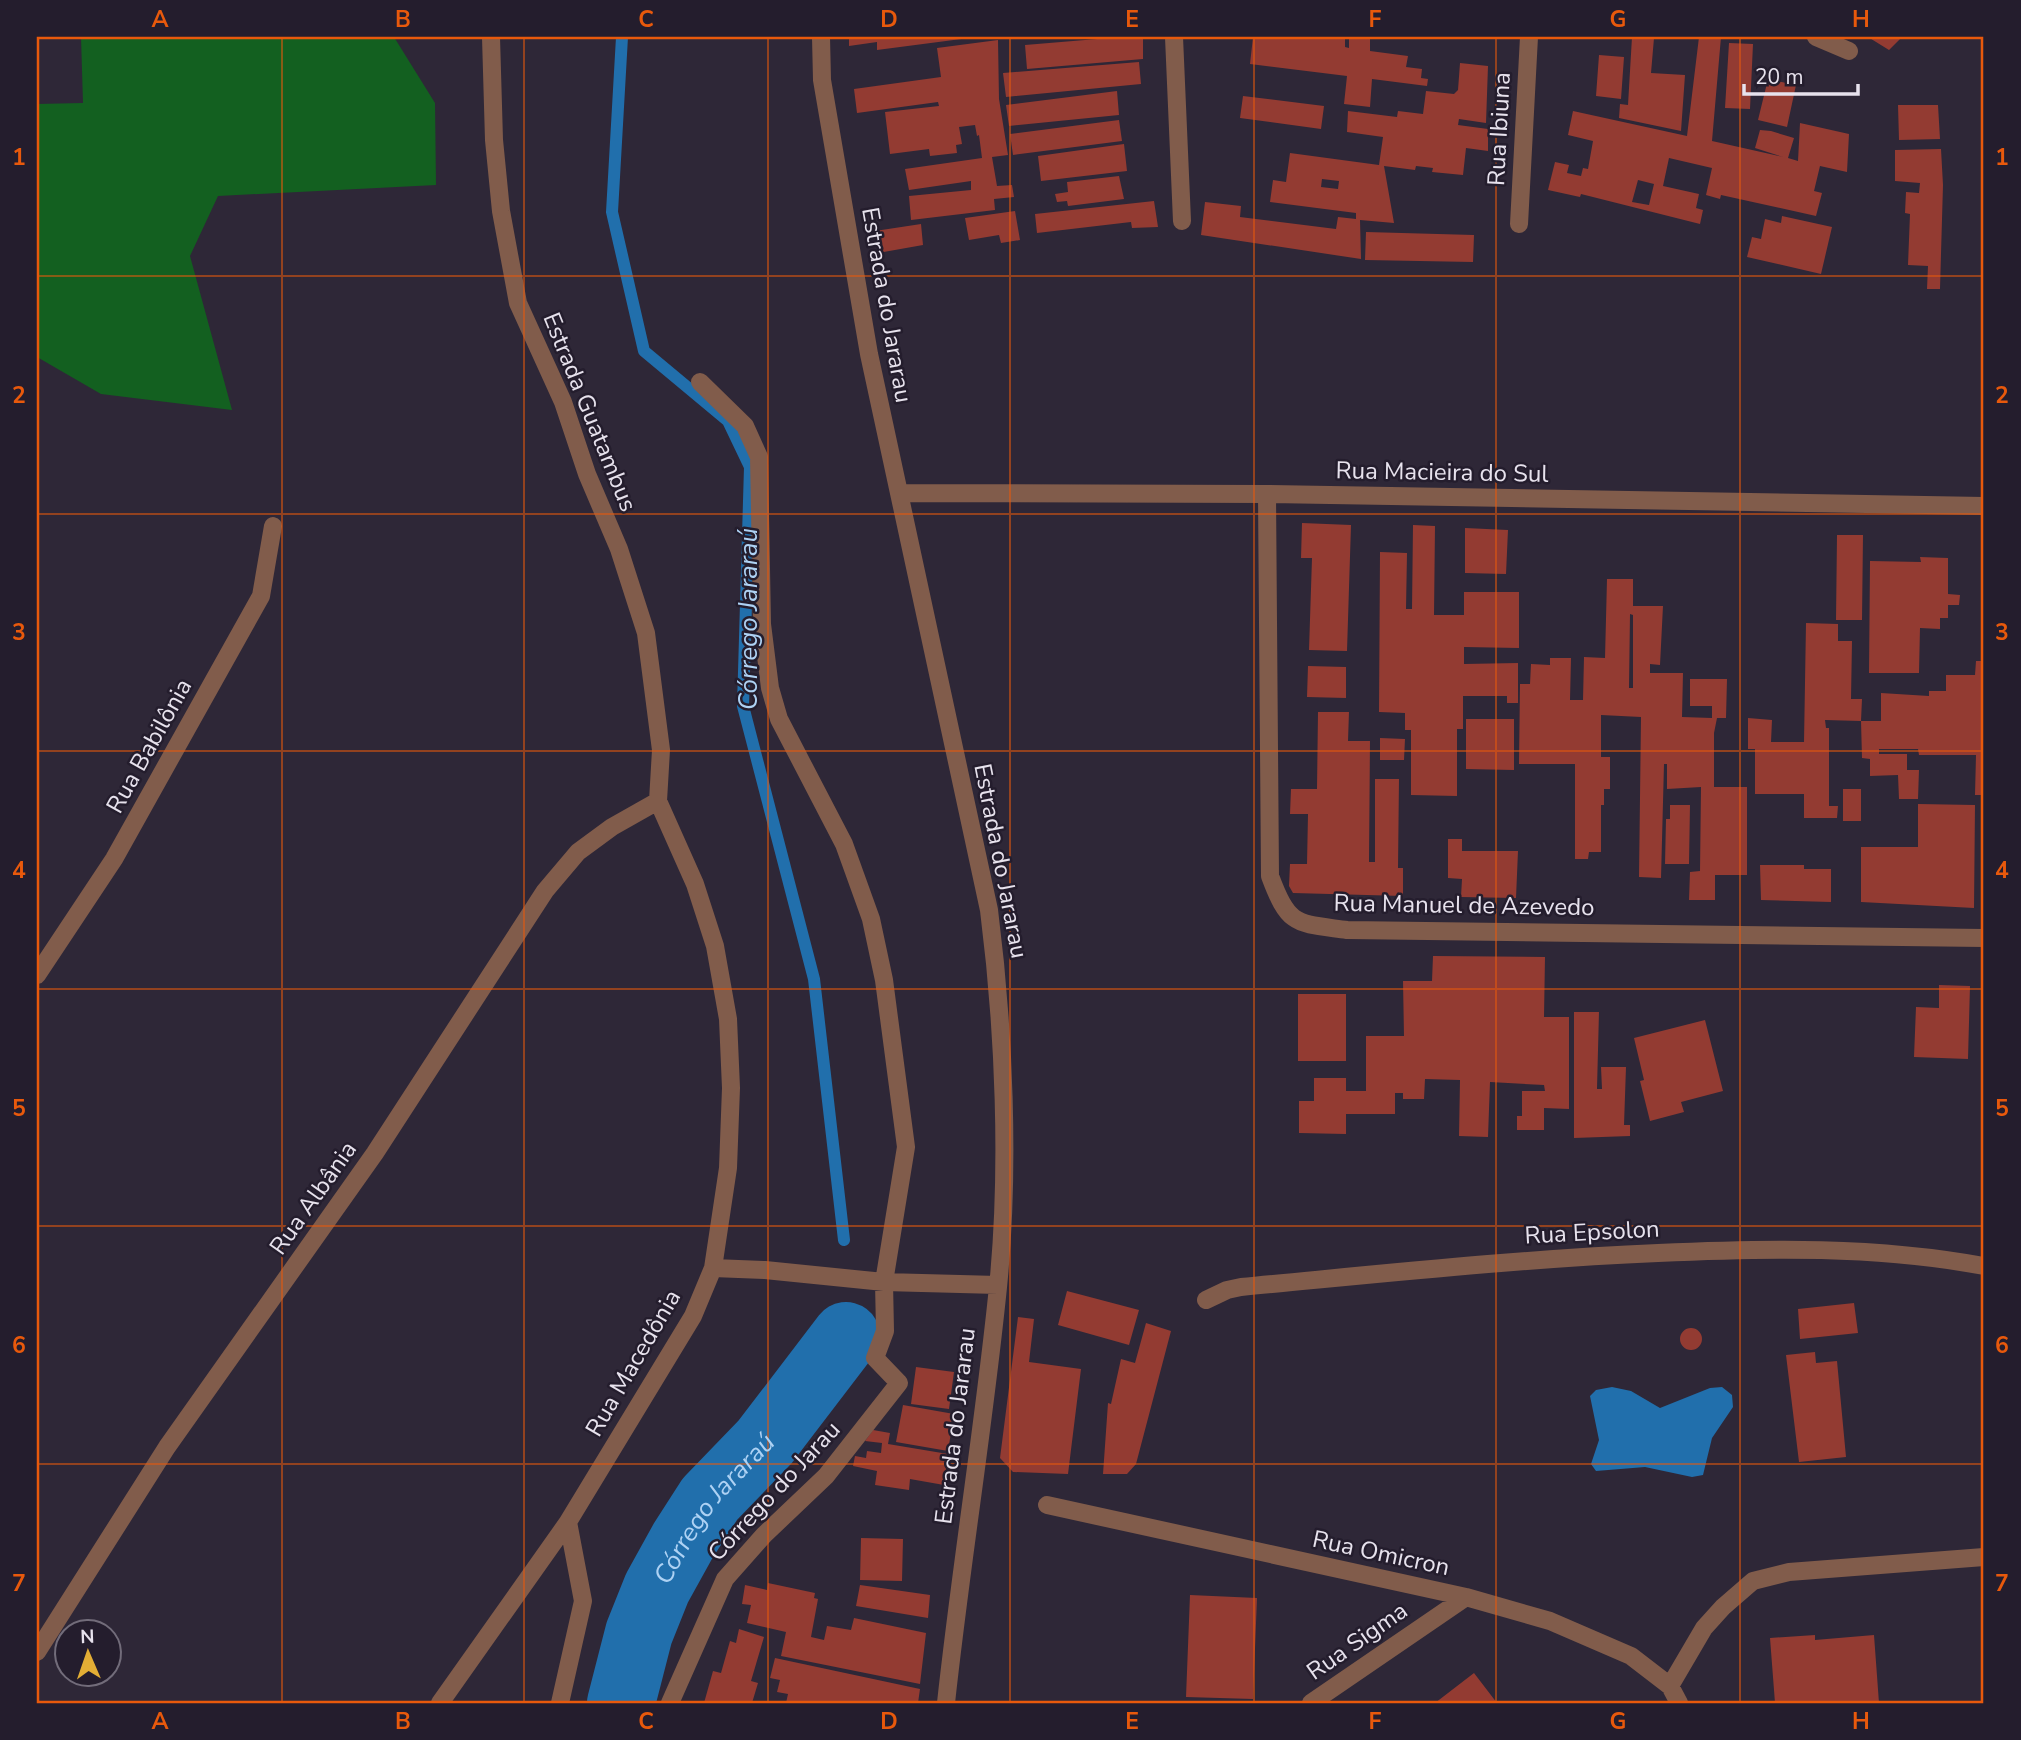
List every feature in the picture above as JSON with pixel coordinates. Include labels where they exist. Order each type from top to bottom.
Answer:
[{"type":"street","name":"Estrada Guatambus","points":[[491,37],[498,176],[518,303],[563,402],[587,474],[619,549],[646,633],[661,750],[658,802]]},
{"type":"street","name":"Estrada do Jararau","points":[[821,37],[824,94],[869,354],[989,910],[999,991],[1002,1178],[998,1285],[946,1703]]},
{"type":"street","points":[[1174,37],[1182,221]]},
{"type":"street","name":"Rua Ibiuna","points":[[1519,223],[1529,37]]},
{"type":"street","points":[[1816,37],[1849,51]]},
{"type":"street","points":[[700,382],[745,426],[759,457],[762,624],[770,688],[779,719],[844,844],[871,919],[884,979],[906,1147],[884,1282]]},
{"type":"street","name":"Rua Macieira do Sul","points":[[899,493],[1268,494],[1984,506]]},
{"type":"street","name":"Rua Manuel de Azevedo","points":[[1268,494],[1270,876],[1287,914],[1299,923],[1347,930],[1984,938]]},
{"type":"street","name":"Rua Babilônia","points":[[37,975],[114,859],[261,596],[272,526]]},
{"type":"street","name":"Rua Macedônia","points":[[440,1703],[568,1522],[693,1317],[713,1268],[728,1168],[731,1088],[728,1019],[715,946],[695,884],[658,802]]},
{"type":"street","name":"Rua Albânia","points":[[37,1652],[167,1447],[375,1153],[545,891],[578,852],[612,827],[658,802]]},
{"type":"street","name":"Rua Epsolon","points":[[1206,1300],[1241,1287],[1485,1264],[1766,1248],[1920,1255],[1984,1266]]},
{"type":"street","points":[[713,1268],[765,1270],[884,1282],[998,1285]]},
{"type":"street","name":"Córrego do Jarau","points":[[670,1703],[702,1624],[725,1579],[764,1535],[827,1476],[899,1383],[875,1357],[885,1331],[884,1282]]},
{"type":"street","name":"Rua Omicron","points":[[1047,1505],[1466,1597],[1550,1620],[1631,1656],[1670,1686],[1679,1703]]},
{"type":"street","points":[[560,1703],[583,1601],[568,1522]]},
{"type":"street","points":[[1670,1686],[1704,1628],[1753,1581],[1789,1572],[1984,1557]]},
{"type":"street","name":"Rua Sigma","points":[[1311,1703],[1466,1597]]},
{"type":"green space","points":[[81,37],[394,37],[435,103],[436,185],[218,196],[190,256],[232,410],[101,394],[37,357],[37,104],[83,103]]},
{"type":"water","points":[[1612,1387],[1631,1391],[1660,1408],[1710,1388],[1722,1387],[1732,1395],[1733,1407],[1712,1438],[1703,1475],[1692,1477],[1645,1467],[1596,1471],[1591,1464],[1599,1440],[1590,1396],[1596,1390]]},
{"type":"building","points":[[849,37],[969,38],[877,50],[877,42],[849,46]]},
{"type":"building","points":[[1143,37],[1143,59],[1027,69],[1025,45]]},
{"type":"building","points":[[1253,37],[1345,37],[1345,47],[1349,48],[1349,37],[1370,37],[1370,51],[1408,56],[1406,67],[1422,69],[1421,78],[1428,79],[1427,86],[1372,79],[1370,107],[1344,104],[1347,76],[1250,64]]},
{"type":"building","points":[[1632,37],[1654,38],[1651,73],[1685,75],[1681,131],[1619,118],[1620,104],[1628,105]]},
{"type":"building","points":[[1699,37],[1721,37],[1712,141],[1783,157],[1755,148],[1760,130],[1771,131],[1794,138],[1788,158],[1798,161],[1800,123],[1849,134],[1847,172],[1820,166],[1814,191],[1822,193],[1816,216],[1721,195],[1720,199],[1706,195],[1712,168],[1669,158],[1663,186],[1699,194],[1696,208],[1703,210],[1700,224],[1581,194],[1580,197],[1548,190],[1555,162],[1569,165],[1567,173],[1581,176],[1583,168],[1588,169],[1593,141],[1568,135],[1573,111],[1687,136]],"holes":[[[1638,180],[1654,184],[1649,205],[1632,202]]]},
{"type":"building","points":[[1868,37],[1902,37],[1889,50]]},
{"type":"building","points":[[998,40],[999,99],[1008,155],[992,157],[997,186],[1012,185],[1014,197],[994,199],[995,210],[911,220],[909,196],[971,190],[971,181],[909,190],[905,169],[982,158],[975,125],[959,127],[962,144],[956,145],[957,153],[930,156],[929,149],[890,154],[885,112],[939,106],[938,102],[857,113],[854,89],[941,77],[937,48]]},
{"type":"building","points":[[1729,43],[1753,44],[1750,109],[1725,108]]},
{"type":"building","points":[[1599,55],[1624,57],[1621,99],[1596,96]]},
{"type":"building","points":[[1139,62],[1141,84],[1006,97],[1003,73]]},
{"type":"building","points":[[1460,63],[1488,66],[1486,123],[1459,119],[1458,125],[1488,129],[1488,151],[1466,148],[1463,175],[1432,172],[1433,168],[1416,166],[1415,170],[1384,166],[1394,223],[1360,220],[1361,259],[1201,235],[1205,202],[1241,206],[1240,217],[1336,229],[1338,217],[1356,219],[1356,213],[1270,202],[1273,180],[1286,182],[1290,153],[1379,165],[1383,137],[1347,132],[1348,111],[1397,117],[1398,111],[1423,114],[1426,91],[1454,94],[1458,90]],"holes":[[[1322,179],[1339,181],[1338,189],[1321,187]]]},
{"type":"building","points":[[1768,79],[1796,85],[1787,127],[1758,120]]},
{"type":"building","points":[[1117,91],[1119,115],[1009,126],[1006,105]]},
{"type":"building","points":[[1243,96],[1324,106],[1321,129],[1240,118]]},
{"type":"building","points":[[1898,105],[1938,105],[1940,139],[1899,140]]},
{"type":"building","points":[[1119,120],[1122,141],[1013,155],[1010,134]]},
{"type":"building","points":[[1124,144],[1127,171],[1041,181],[1038,156]]},
{"type":"building","points":[[1941,149],[1943,185],[1940,289],[1927,289],[1928,266],[1908,265],[1910,214],[1905,213],[1906,192],[1919,193],[1920,183],[1895,181],[1895,150]]},
{"type":"building","points":[[1119,176],[1124,199],[1068,206],[1067,201],[1057,202],[1055,194],[1068,192],[1067,182]]},
{"type":"building","points":[[1154,201],[1158,227],[1132,228],[1131,222],[1037,233],[1035,214]]},
{"type":"building","points":[[1015,211],[1020,240],[1001,243],[999,235],[969,240],[965,218]]},
{"type":"building","points":[[1782,216],[1832,227],[1821,274],[1747,257],[1752,237],[1761,239],[1765,219],[1781,223]]},
{"type":"building","points":[[921,224],[923,245],[878,253],[875,231]]},
{"type":"building","points":[[1366,232],[1474,235],[1473,262],[1365,260]]},
{"type":"building","points":[[1302,523],[1351,525],[1347,651],[1309,650],[1312,558],[1301,558]]},
{"type":"building","points":[[1413,525],[1435,526],[1434,615],[1464,615],[1464,592],[1519,592],[1519,648],[1464,647],[1464,664],[1518,663],[1518,703],[1507,703],[1507,696],[1463,696],[1463,729],[1457,729],[1457,796],[1411,795],[1411,730],[1405,730],[1405,713],[1379,712],[1380,552],[1407,553],[1406,609],[1412,609]]},
{"type":"building","points":[[1465,528],[1508,530],[1506,574],[1465,573]]},
{"type":"building","points":[[1837,535],[1863,535],[1862,620],[1836,620]]},
{"type":"building","points":[[1920,557],[1948,558],[1948,594],[1960,595],[1959,605],[1948,605],[1948,618],[1940,618],[1940,629],[1920,628],[1919,673],[1869,673],[1870,561],[1921,562]]},
{"type":"building","points":[[1607,579],[1633,579],[1633,606],[1663,606],[1660,665],[1650,664],[1650,673],[1683,673],[1682,717],[1712,718],[1712,706],[1690,706],[1690,679],[1727,679],[1726,718],[1717,718],[1714,733],[1714,787],[1747,787],[1747,875],[1715,875],[1715,900],[1689,900],[1690,872],[1700,871],[1701,787],[1667,789],[1667,764],[1664,764],[1661,878],[1639,877],[1641,717],[1601,715],[1601,757],[1610,757],[1610,789],[1604,789],[1604,805],[1601,805],[1601,852],[1589,852],[1588,859],[1575,859],[1575,764],[1519,764],[1520,684],[1530,684],[1531,664],[1550,665],[1550,658],[1571,658],[1570,700],[1583,700],[1584,657],[1605,658]],"holes":[[[1630,614],[1633,615],[1633,688],[1629,688]]]},
{"type":"building","points":[[1806,623],[1838,624],[1838,641],[1852,641],[1851,699],[1862,699],[1861,721],[1825,720],[1826,728],[1829,728],[1829,806],[1838,806],[1837,818],[1804,818],[1804,794],[1755,794],[1755,749],[1748,749],[1748,718],[1772,720],[1771,742],[1804,742]]},
{"type":"building","points":[[1976,661],[1984,661],[1984,795],[1975,795],[1976,755],[1919,755],[1918,749],[1879,749],[1879,754],[1907,754],[1907,770],[1919,770],[1918,799],[1899,799],[1898,775],[1870,776],[1870,759],[1862,758],[1861,721],[1881,721],[1881,693],[1929,696],[1929,691],[1946,691],[1946,675],[1975,675]]},
{"type":"building","points":[[1308,666],[1346,667],[1346,698],[1307,697]]},
{"type":"building","points":[[1318,712],[1349,712],[1348,741],[1370,741],[1369,862],[1375,862],[1375,779],[1399,779],[1398,868],[1403,868],[1403,896],[1293,893],[1289,886],[1290,864],[1307,864],[1308,814],[1290,814],[1291,789],[1317,789]]},
{"type":"building","points":[[1466,719],[1514,719],[1514,770],[1466,769]]},
{"type":"building","points":[[1380,738],[1405,739],[1404,760],[1380,760]]},
{"type":"building","points":[[1843,789],[1861,789],[1861,821],[1843,821]]},
{"type":"building","points":[[1918,804],[1975,805],[1974,908],[1861,902],[1861,847],[1918,847]]},
{"type":"building","points":[[1670,805],[1690,805],[1689,864],[1665,864],[1666,819],[1670,819]]},
{"type":"building","points":[[1448,839],[1462,839],[1462,851],[1518,851],[1516,898],[1461,897],[1462,879],[1448,878]]},
{"type":"building","points":[[1760,865],[1804,865],[1804,869],[1831,869],[1831,902],[1761,900]]},
{"type":"building","points":[[1433,956],[1545,957],[1544,1017],[1569,1017],[1569,1109],[1544,1108],[1544,1130],[1517,1130],[1517,1116],[1522,1116],[1522,1091],[1545,1091],[1544,1085],[1490,1082],[1488,1137],[1459,1136],[1460,1080],[1425,1079],[1424,1099],[1403,1099],[1403,1093],[1395,1093],[1395,1114],[1346,1114],[1346,1134],[1299,1133],[1299,1101],[1314,1101],[1314,1078],[1346,1078],[1346,1091],[1366,1091],[1366,1036],[1404,1036],[1403,981],[1432,981]]},
{"type":"building","points":[[1939,985],[1970,986],[1968,1059],[1914,1057],[1916,1007],[1939,1008]]},
{"type":"building","points":[[1298,994],[1346,994],[1346,1061],[1298,1061]]},
{"type":"building","points":[[1574,1012],[1599,1012],[1597,1089],[1602,1089],[1601,1067],[1626,1067],[1624,1125],[1630,1125],[1630,1136],[1574,1138]]},
{"type":"building","points":[[1705,1020],[1723,1091],[1681,1102],[1684,1112],[1650,1121],[1640,1081],[1644,1080],[1634,1038]]},
{"type":"building","points":[[1067,1291],[1139,1310],[1129,1345],[1058,1325]]},
{"type":"building","points":[[1854,1303],[1858,1333],[1800,1339],[1798,1309]]},
{"type":"building","points":[[1018,1317],[1034,1319],[1029,1362],[1081,1369],[1068,1474],[1013,1472],[1000,1458]]},
{"type":"building","points":[[1146,1323],[1171,1331],[1136,1464],[1127,1474],[1103,1474],[1108,1403],[1111,1404],[1121,1359],[1135,1363]]},
{"type":"building","points":[[1691,1328],[1699,1331],[1702,1339],[1699,1347],[1691,1350],[1683,1347],[1680,1339],[1683,1331]]},
{"type":"building","points":[[1815,1352],[1816,1363],[1837,1361],[1846,1457],[1799,1462],[1786,1355]]},
{"type":"building","points":[[916,1367],[954,1372],[949,1409],[911,1404]]},
{"type":"building","points":[[903,1405],[954,1414],[948,1451],[896,1442]]},
{"type":"building","points":[[873,1430],[890,1433],[888,1444],[948,1454],[944,1485],[910,1479],[909,1490],[875,1485],[877,1471],[853,1466],[855,1456],[866,1458],[867,1451],[881,1453],[882,1443],[865,1441]]},
{"type":"building","points":[[861,1538],[903,1539],[902,1581],[860,1580]]},
{"type":"building","points":[[768,1583],[815,1593],[814,1598],[818,1599],[811,1637],[824,1640],[827,1626],[851,1630],[854,1618],[926,1633],[920,1684],[781,1656],[786,1632],[747,1623],[751,1605],[742,1604],[745,1585],[767,1590]]},
{"type":"building","points":[[860,1585],[930,1595],[928,1618],[856,1606]]},
{"type":"building","points":[[1190,1595],[1257,1598],[1253,1699],[1186,1697]]},
{"type":"building","points":[[739,1629],[764,1637],[751,1681],[758,1683],[752,1703],[704,1703],[713,1671],[721,1673],[730,1641],[736,1643]]},
{"type":"building","points":[[1815,1635],[1815,1640],[1874,1635],[1879,1703],[1775,1703],[1770,1638]]},
{"type":"building","points":[[775,1658],[920,1689],[918,1703],[786,1703],[788,1694],[777,1692],[780,1680],[770,1678]]},
{"type":"building","points":[[1474,1673],[1497,1703],[1435,1703]]},
{"type":"waterway","name":"Córrego Jararaú","points":[[622,37],[612,212],[644,351],[728,421],[750,467],[743,706],[814,979],[844,1240]]},
{"type":"waterway","name":"Córrego Jararaú","points":[[621,1703],[639,1633],[657,1588],[683,1541],[710,1499],[765,1442],[846,1336]]}]
